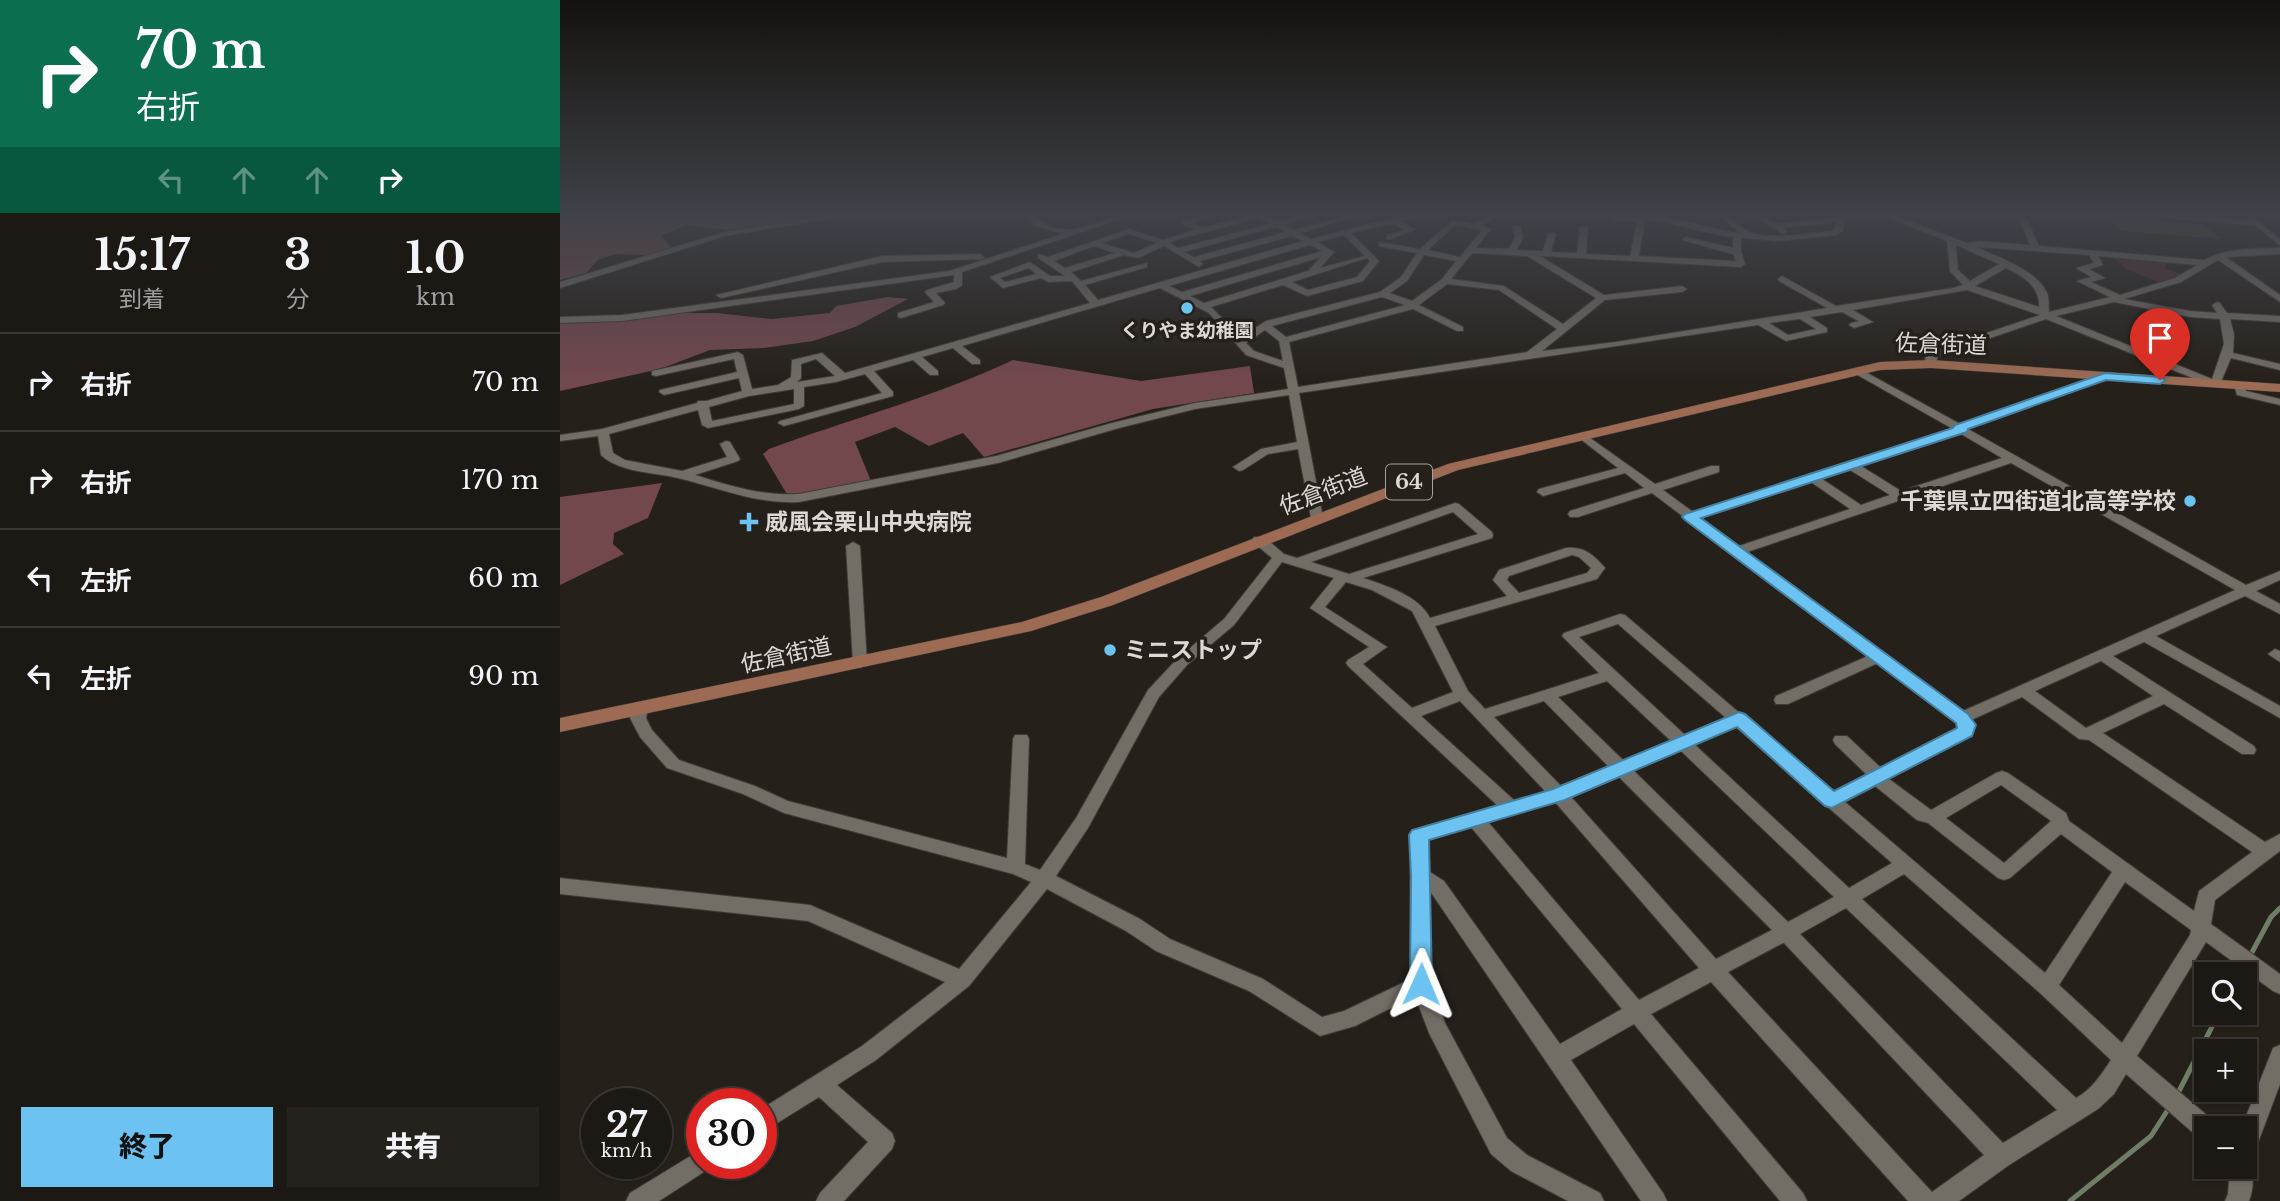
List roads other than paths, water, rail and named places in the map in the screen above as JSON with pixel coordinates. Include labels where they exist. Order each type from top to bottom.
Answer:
[{"type":"main road","name":"佐倉街道","points":[[560,725],[972,639],[1065,615],[1453,467],[1892,364],[2280,388]]},
{"type":"street","points":[[560,285],[608,270]]},
{"type":"street","points":[[709,304],[710,297],[836,270]]},
{"type":"street","points":[[858,287],[859,270]]},
{"type":"street","points":[[902,270],[904,280]]},
{"type":"street","points":[[1043,275],[1048,279],[1076,281],[1123,270]]},
{"type":"street","points":[[560,438],[603,432],[702,403],[748,393],[843,377],[1213,270]]},
{"type":"street","points":[[1183,295],[1268,270]]},
{"type":"street","points":[[1205,306],[1321,270]]},
{"type":"street","points":[[1285,282],[1307,293],[1363,276],[1368,270]]},
{"type":"street","points":[[1239,343],[1265,325],[1383,294],[1404,279],[1410,270]]},
{"type":"street","points":[[1284,340],[1413,305],[1455,270]]},
{"type":"street","points":[[1557,270],[1602,298]]},
{"type":"street","points":[[1954,270],[1968,286],[2044,313],[2216,384],[2229,355],[2226,317],[2217,305]]},
{"type":"street","points":[[603,432],[607,456],[621,463],[682,475],[761,498],[799,498],[998,459],[1158,414],[1292,390],[1616,345],[1968,286],[1996,270]]},
{"type":"street","points":[[2015,270],[2041,288],[2045,300],[2044,313]]},
{"type":"street","points":[[2084,270],[2101,278],[2081,281],[2116,299],[2190,314],[2280,319]]},
{"type":"street","points":[[1931,365],[1930,358],[1934,354],[2044,313],[2116,299],[2178,280],[2196,270]]},
{"type":"street","points":[[2242,270],[2280,299]]},
{"type":"street","points":[[560,320],[610,319],[709,304],[858,287],[958,271],[959,283],[930,292],[940,303],[901,315]]},
{"type":"street","points":[[1064,271],[1096,304]]},
{"type":"street","points":[[1782,279],[1868,322],[1854,325]]},
{"type":"street","points":[[1445,281],[1501,288],[1563,328]]},
{"type":"street","points":[[1161,285],[1205,306],[1239,343],[1256,357],[1290,367]]},
{"type":"street","points":[[1530,355],[1602,298],[1682,289]]},
{"type":"street","points":[[1383,294],[1413,305],[1460,329]]},
{"type":"street","points":[[1758,321],[1786,338],[1824,330],[1798,314]]},
{"type":"street","points":[[1265,325],[1284,340],[1317,518]]},
{"type":"street","points":[[955,345],[976,362]]},
{"type":"street","points":[[656,373],[738,355],[748,393]]},
{"type":"street","points":[[781,388],[796,378],[796,362],[818,355],[843,377]]},
{"type":"street","points":[[2229,355],[2280,367]]},
{"type":"street","points":[[914,356],[934,373]]},
{"type":"street","points":[[784,424],[889,394],[867,370]]},
{"type":"street","points":[[1858,371],[2280,610]]},
{"type":"street","points":[[664,392],[743,373]]},
{"type":"street","points":[[1690,517],[1961,429],[2105,376]]},
{"type":"street","points":[[702,403],[708,425],[799,406],[799,386]]},
{"type":"street","points":[[2239,386],[2241,393],[2280,402]]},
{"type":"street","points":[[1583,436],[1962,718],[1966,732],[1832,801]]},
{"type":"street","points":[[682,475],[734,458],[726,444]]},
{"type":"street","points":[[1238,467],[1265,451],[1303,445]]},
{"type":"street","points":[[1736,551],[2013,458]]},
{"type":"street","points":[[1851,465],[1900,496]]},
{"type":"street","points":[[1543,492],[1626,469]]},
{"type":"street","points":[[1574,514],[1715,469]]},
{"type":"street","points":[[1813,478],[1860,510]]},
{"type":"street","points":[[1299,562],[1455,506],[1487,535],[1347,577],[1317,608],[1380,647],[1353,663],[1411,714],[1444,750],[1512,809]]},
{"type":"street","points":[[1259,540],[1279,557],[1347,577],[1408,601],[1418,608],[1462,694],[1559,795],[1637,886],[1924,1201]]},
{"type":"street","points":[[853,545],[860,663]]},
{"type":"street","points":[[1427,624],[1592,576],[1598,568],[1584,554],[1571,551],[1504,573],[1500,580],[1516,598]]},
{"type":"street","points":[[777,1113],[822,1086],[907,1025],[962,980],[1044,879],[1093,805],[1153,694],[1182,662],[1229,622],[1279,557]]},
{"type":"street","points":[[1962,718],[2280,575]]},
{"type":"street","points":[[2075,1112],[1569,636],[1620,618],[2047,987],[2194,1119]]},
{"type":"street","points":[[2145,636],[2280,713]]},
{"type":"street","points":[[2102,655],[2248,750]]},
{"type":"street","points":[[1782,700],[1880,656]]},
{"type":"street","points":[[1483,715],[1548,696],[1608,674]]},
{"type":"street","points":[[2024,691],[2085,736],[2165,697]]},
{"type":"street","points":[[1411,714],[1462,694]]},
{"type":"street","points":[[1548,696],[1786,932],[2001,1157]]},
{"type":"street","points":[[640,708],[638,718],[646,733],[664,755],[684,770],[749,790],[784,806],[1016,868],[1044,879],[1133,925],[1163,945],[1256,985],[1320,1027],[1348,1019],[1421,984]]},
{"type":"street","points":[[1592,1201],[1520,1163],[1499,1146],[1436,1026],[1421,984],[1422,876],[1419,835],[1559,795],[1739,719]]},
{"type":"street","points":[[1939,1201],[2001,1157],[2075,1112],[2106,1087],[2199,937],[2206,896],[2273,846],[2091,733]]},
{"type":"street","points":[[1016,868],[1021,739]]},
{"type":"street","points":[[1841,740],[1873,769],[1876,777],[1923,815],[1933,817],[2004,873],[2060,824],[2060,818],[2002,777],[1933,817]]},
{"type":"street","points":[[1476,820],[1795,1201]]},
{"type":"street","points":[[2060,824],[2122,872],[2280,985]]},
{"type":"street","points":[[1557,1056],[1634,1011],[1849,898],[1906,864]]},
{"type":"street","points":[[2047,987],[2122,872]]},
{"type":"street","points":[[1422,876],[1437,886],[1655,1201]]},
{"type":"street","points":[[560,886],[810,913],[962,980]]},
{"type":"street","points":[[2257,1116],[2280,1055]]},
{"type":"street","points":[[822,1086],[884,1141],[828,1201]]},
{"type":"street","points":[[638,1201],[686,1170]]},
{"type":"street","points":[[2237,1201],[2241,1179]]},
{"type":"waterway","points":[[2250,956],[2271,917],[2280,908]]},
{"type":"waterway","points":[[2177,1095],[2213,1025]]},
{"type":"waterway","points":[[2070,1201],[2151,1136],[2169,1108]]},
{"type":"place","name":"くりやま幼稚園","points":[[1187,308]]},
{"type":"place","name":"千葉県立四街道北高等学校","points":[[2190,501]]},
{"type":"place","name":"威風会栗山中央病院","points":[[749,522]]},
{"type":"place","name":"ミニストップ","points":[[1110,650]]}]
